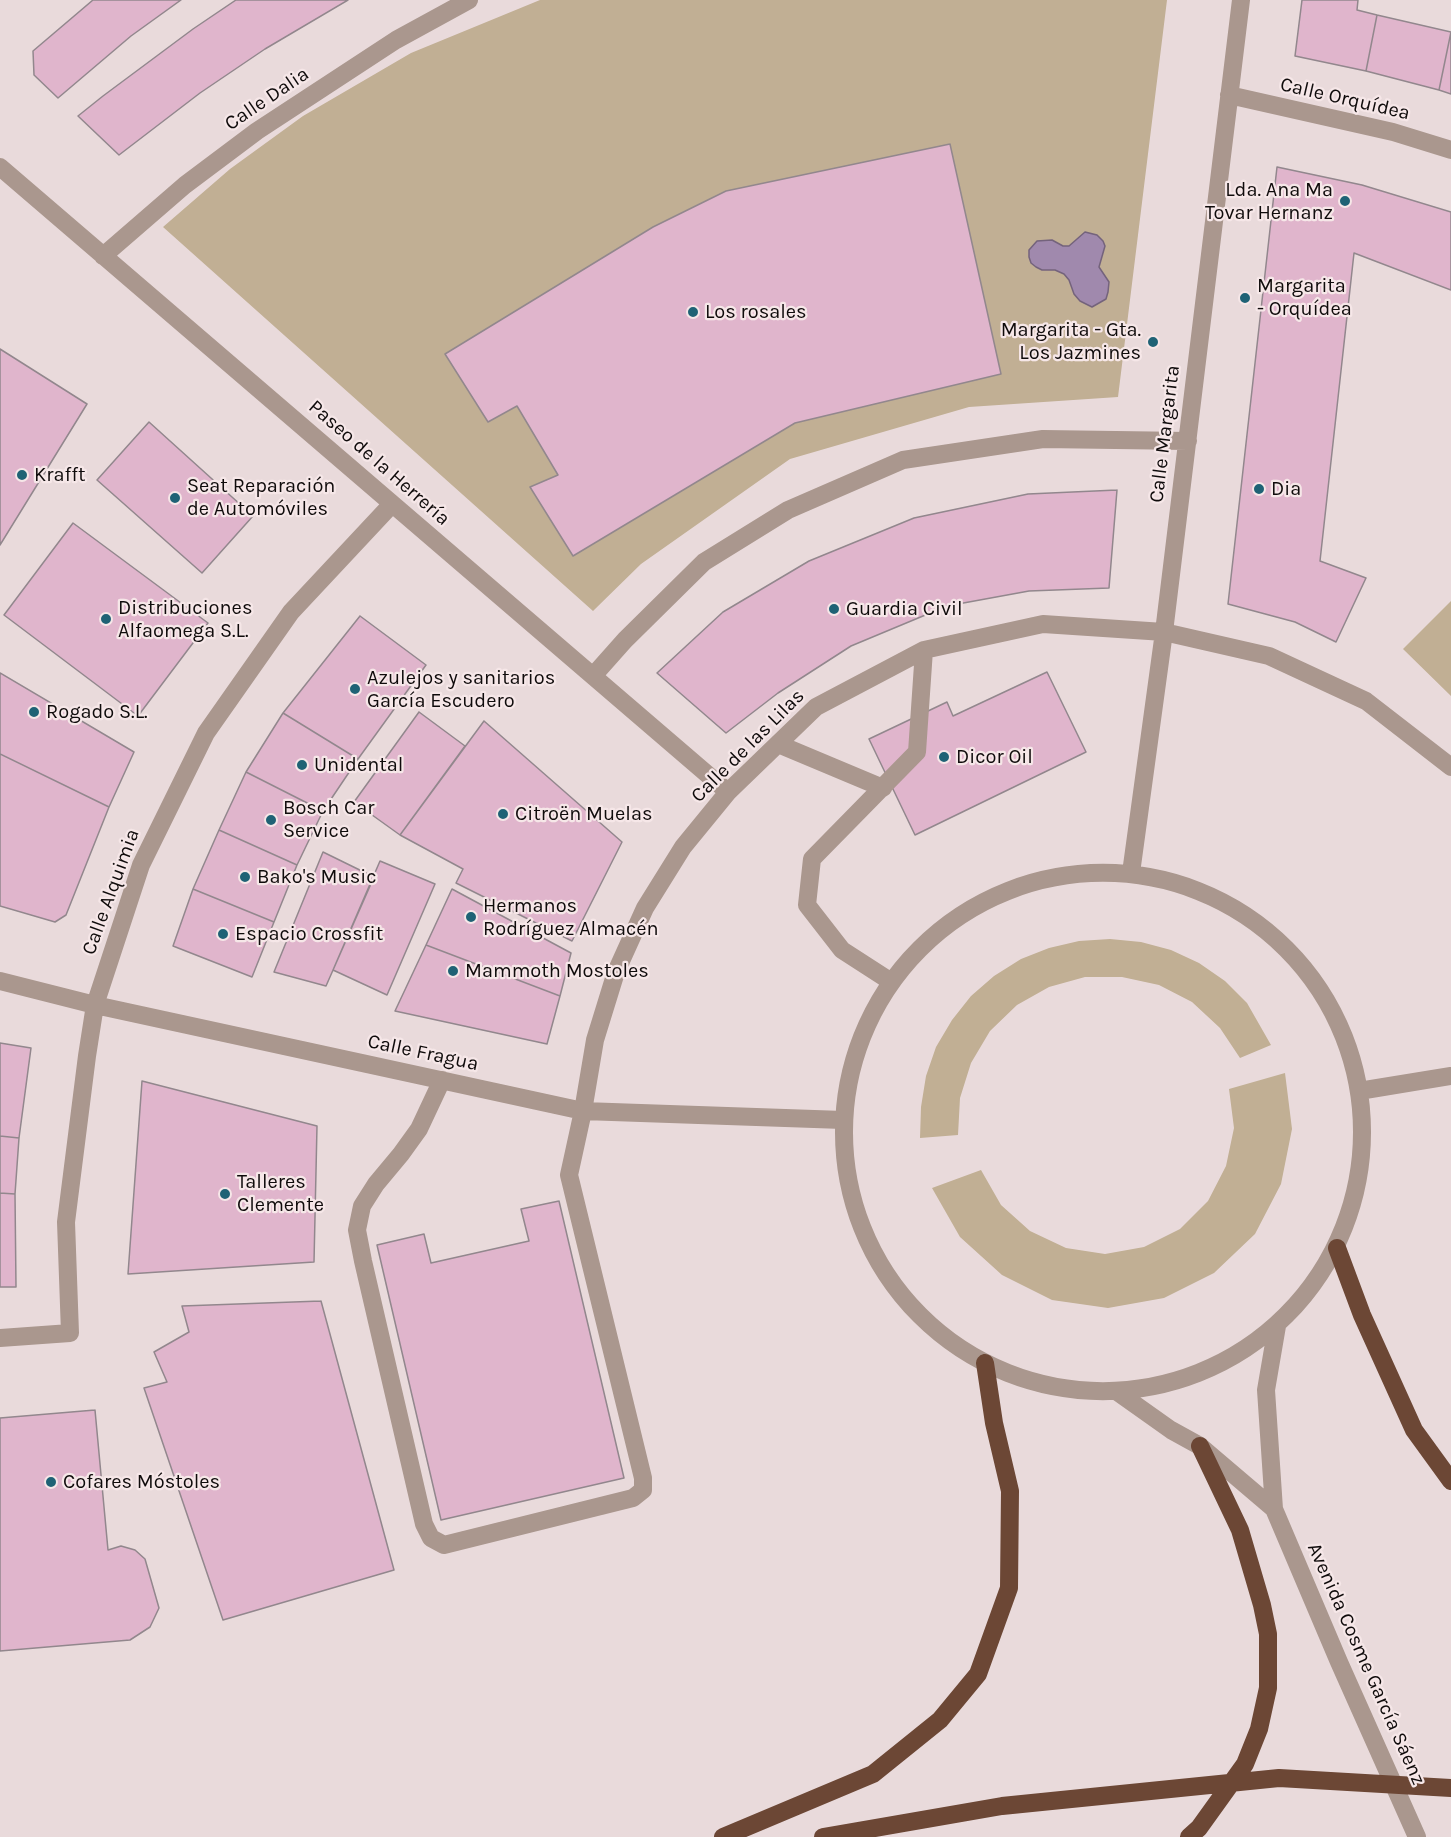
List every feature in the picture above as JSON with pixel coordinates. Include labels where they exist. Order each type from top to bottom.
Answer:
[{"type":"highway","points":[[1337,1248],[1362,1315],[1414,1430],[1451,1481]]},
{"type":"highway","points":[[723,1837],[873,1774],[940,1720],[978,1674],[1009,1588],[1010,1491],[994,1423],[985,1363]]},
{"type":"highway","points":[[1189,1837],[1199,1828],[1245,1764],[1259,1729],[1268,1688],[1268,1634],[1262,1605],[1240,1530],[1200,1446]]},
{"type":"highway","points":[[823,1837],[1002,1806],[1279,1778],[1451,1788]]},
{"type":"street","name":"Calle Dalia","points":[[103,256],[185,185],[257,131],[396,40],[469,0]]},
{"type":"street","name":"Calle Margarita","points":[[1131,873],[1164,632],[1241,0]]},
{"type":"street","name":"Calle Orquídea","points":[[1228,95],[1393,132],[1451,150]]},
{"type":"street","name":"Paseo de la Herrería","points":[[0,167],[728,792]]},
{"type":"street","points":[[593,676],[625,640],[704,562],[788,510],[903,460],[1043,439],[1188,441]]},
{"type":"street","name":"Calle Alquimia","points":[[0,1338],[70,1333],[66,1222],[87,1056],[95,1005],[141,865],[206,732],[291,612],[392,504]]},
{"type":"street","name":"Calle de las Lilas","points":[[441,1080],[419,1129],[402,1154],[376,1184],[362,1206],[357,1230],[424,1524],[431,1538],[444,1545],[633,1498],[643,1490],[644,1478],[568,1175],[583,1110],[595,1040],[616,972],[640,918],[683,847],[728,792],[816,707],[924,650],[1043,624],[1164,632],[1269,656],[1366,701],[1451,767]]},
{"type":"street","points":[[890,981],[842,950],[807,905],[812,859],[917,752],[924,650]]},
{"type":"street","points":[[778,744],[883,788]]},
{"type":"street","points":[[1131,873],[1209,894],[1277,938],[1328,1000],[1365,1090],[1362,1164],[1337,1248],[1311,1290],[1277,1326],[1229,1360],[1174,1382],[1116,1391],[1071,1390],[1026,1380],[985,1363],[924,1320],[878,1262],[850,1193],[843,1120],[856,1047],[890,981],[937,930],[996,894],[1062,875],[1131,873]]},
{"type":"street","name":"Calle Fragua","points":[[0,981],[95,1005],[583,1110],[843,1120]]},
{"type":"street","points":[[1365,1090],[1451,1076]]},
{"type":"street","name":"Avenida Cosme García Sáenz","points":[[1277,1326],[1266,1390],[1274,1509],[1417,1837]]},
{"type":"street","name":"Avenida Cosme García Sáenz","points":[[1116,1391],[1171,1430],[1200,1446],[1274,1509]]},
{"type":"shaded area","name":"Los rosales","points":[[540,0],[1167,0],[1118,397],[969,407],[790,459],[641,564],[593,611],[163,227],[230,169],[303,116],[411,53]]},
{"type":"shaded area","points":[[1085,232],[1097,235],[1103,241],[1105,246],[1099,267],[1109,282],[1106,299],[1092,307],[1080,301],[1074,294],[1064,274],[1055,270],[1042,270],[1031,263],[1029,257],[1029,250],[1037,241],[1052,240],[1063,246],[1069,246]]},
{"type":"shaded area","points":[[1451,601],[1451,696],[1403,649]]},
{"type":"shaded area","points":[[1110,939],[1141,942],[1171,950],[1199,963],[1225,981],[1247,1003],[1271,1045],[1240,1058],[1220,1028],[1192,1002],[1159,985],[1122,977],[1085,977],[1049,987],[1017,1005],[990,1031],[971,1063],[960,1098],[958,1135],[920,1138],[921,1107],[926,1076],[936,1047],[952,1020],[971,996],[994,976],[1021,959],[1049,948],[1079,941]]},
{"type":"shaded area","points":[[1285,1073],[1292,1129],[1281,1184],[1255,1234],[1214,1273],[1164,1298],[1108,1308],[1052,1300],[1002,1275],[960,1237],[932,1188],[981,1170],[1001,1205],[1030,1231],[1066,1248],[1105,1254],[1144,1247],[1180,1229],[1208,1201],[1226,1166],[1234,1128],[1229,1089]]},
{"type":"building","points":[[93,0],[181,0],[131,36],[58,98],[34,75],[33,51]]},
{"type":"building","points":[[236,0],[348,0],[265,49],[200,93],[119,155],[78,116],[193,29]]},
{"type":"building","points":[[1302,0],[1358,0],[1357,10],[1377,15],[1366,71],[1295,56]]},
{"type":"building","points":[[1377,15],[1451,32],[1439,90],[1366,71]]},
{"type":"building","points":[[1451,32],[1451,94],[1439,90]]},
{"type":"building","points":[[950,144],[1001,374],[795,423],[573,556],[530,487],[558,475],[517,406],[488,422],[445,354],[653,227],[726,191]]},
{"type":"building","points":[[1277,167],[1362,185],[1451,212],[1451,290],[1354,253],[1320,561],[1366,578],[1336,642],[1295,622],[1228,604]]},
{"type":"building","name":"Krafft","points":[[0,349],[87,404],[0,545]]},
{"type":"building","name":"Seat Reparación de Automóviles","points":[[149,422],[253,516],[202,573],[97,480]]},
{"type":"building","name":"Guardia Civil","points":[[1117,490],[1109,588],[1029,591],[947,606],[851,646],[778,693],[726,733],[657,673],[723,612],[809,561],[914,518],[1028,494]]},
{"type":"building","name":"Distribuciones Alfaomega S.L.","points":[[73,523],[208,623],[138,716],[4,615]]},
{"type":"building","name":"Azulejos y sanitarios García Escudero","points":[[360,616],[426,665],[358,759],[283,713]]},
{"type":"building","points":[[1047,672],[1086,752],[915,835],[869,739],[947,702],[953,716]]},
{"type":"building","name":"Rogado S.L.","points":[[0,673],[134,752],[109,807],[0,754]]},
{"type":"building","points":[[419,712],[465,746],[400,835],[354,802]]},
{"type":"building","name":"Unidental","points":[[283,713],[358,759],[323,811],[246,772]]},
{"type":"building","name":"Citroën Muelas","points":[[484,721],[622,842],[572,941],[456,883],[463,869],[400,835]]},
{"type":"building","points":[[0,754],[109,807],[66,915],[55,922],[0,906]]},
{"type":"building","name":"Bosch Car Service","points":[[246,772],[323,811],[297,865],[219,830]]},
{"type":"building","name":"Bako's Music","points":[[219,830],[297,865],[274,922],[193,889]]},
{"type":"building","points":[[323,852],[374,877],[326,986],[274,972]]},
{"type":"building","points":[[380,861],[435,884],[387,995],[333,970]]},
{"type":"building","name":"Espacio Crossfit","points":[[193,889],[274,922],[252,977],[173,946]]},
{"type":"building","name":"Hermanos Rodríguez Almacén","points":[[452,889],[571,953],[560,996],[426,945]]},
{"type":"building","name":"Mammoth Mostoles","points":[[426,945],[560,996],[547,1044],[395,1011]]},
{"type":"building","points":[[0,1043],[31,1048],[19,1138],[0,1136]]},
{"type":"building","name":"Talleres Clemente","points":[[142,1081],[317,1126],[314,1262],[128,1274]]},
{"type":"building","points":[[0,1136],[19,1138],[15,1194],[0,1193]]},
{"type":"building","points":[[0,1193],[15,1194],[16,1287],[0,1287]]},
{"type":"building","points":[[559,1201],[624,1478],[441,1520],[377,1245],[424,1234],[431,1263],[529,1241],[521,1209]]},
{"type":"building","points":[[321,1301],[394,1570],[223,1620],[144,1388],[167,1382],[154,1352],[189,1332],[182,1306]]},
{"type":"building","name":"Cofares Móstoles","points":[[95,1410],[108,1550],[121,1546],[135,1550],[145,1559],[159,1608],[150,1627],[130,1640],[0,1651],[0,1418]]},
{"type":"place","name":"Lda. Ana Mª Tovar Hernanz","points":[[1345,201]]},
{"type":"place","name":"Margarita - Orquídea","points":[[1245,298]]},
{"type":"place","name":"Los rosales","points":[[693,312]]},
{"type":"place","name":"Margarita - Gta. Los Jazmines","points":[[1153,342]]},
{"type":"place","name":"Krafft","points":[[22,475]]},
{"type":"place","name":"Dia","points":[[1259,489]]},
{"type":"place","name":"Seat Reparación de Automóviles","points":[[175,498]]},
{"type":"place","name":"Guardia Civil","points":[[834,609]]},
{"type":"place","name":"Distribuciones Alfaomega S.L.","points":[[106,619]]},
{"type":"place","name":"Azulejos y sanitarios García Escudero","points":[[355,689]]},
{"type":"place","name":"Rogado S.L.","points":[[34,712]]},
{"type":"place","name":"Dicor Oil","points":[[944,757]]},
{"type":"place","name":"Unidental","points":[[302,765]]},
{"type":"place","name":"Citroën Muelas","points":[[503,814]]},
{"type":"place","name":"Bosch Car Service","points":[[271,820]]},
{"type":"place","name":"Bako's Music","points":[[245,877]]},
{"type":"place","name":"Hermanos Rodríguez Almacén","points":[[471,917]]},
{"type":"place","name":"Espacio Crossfit","points":[[223,934]]},
{"type":"place","name":"Mammoth Mostoles","points":[[453,971]]},
{"type":"place","name":"Talleres Clemente","points":[[225,1194]]},
{"type":"place","name":"Cofares Móstoles","points":[[51,1482]]}]
